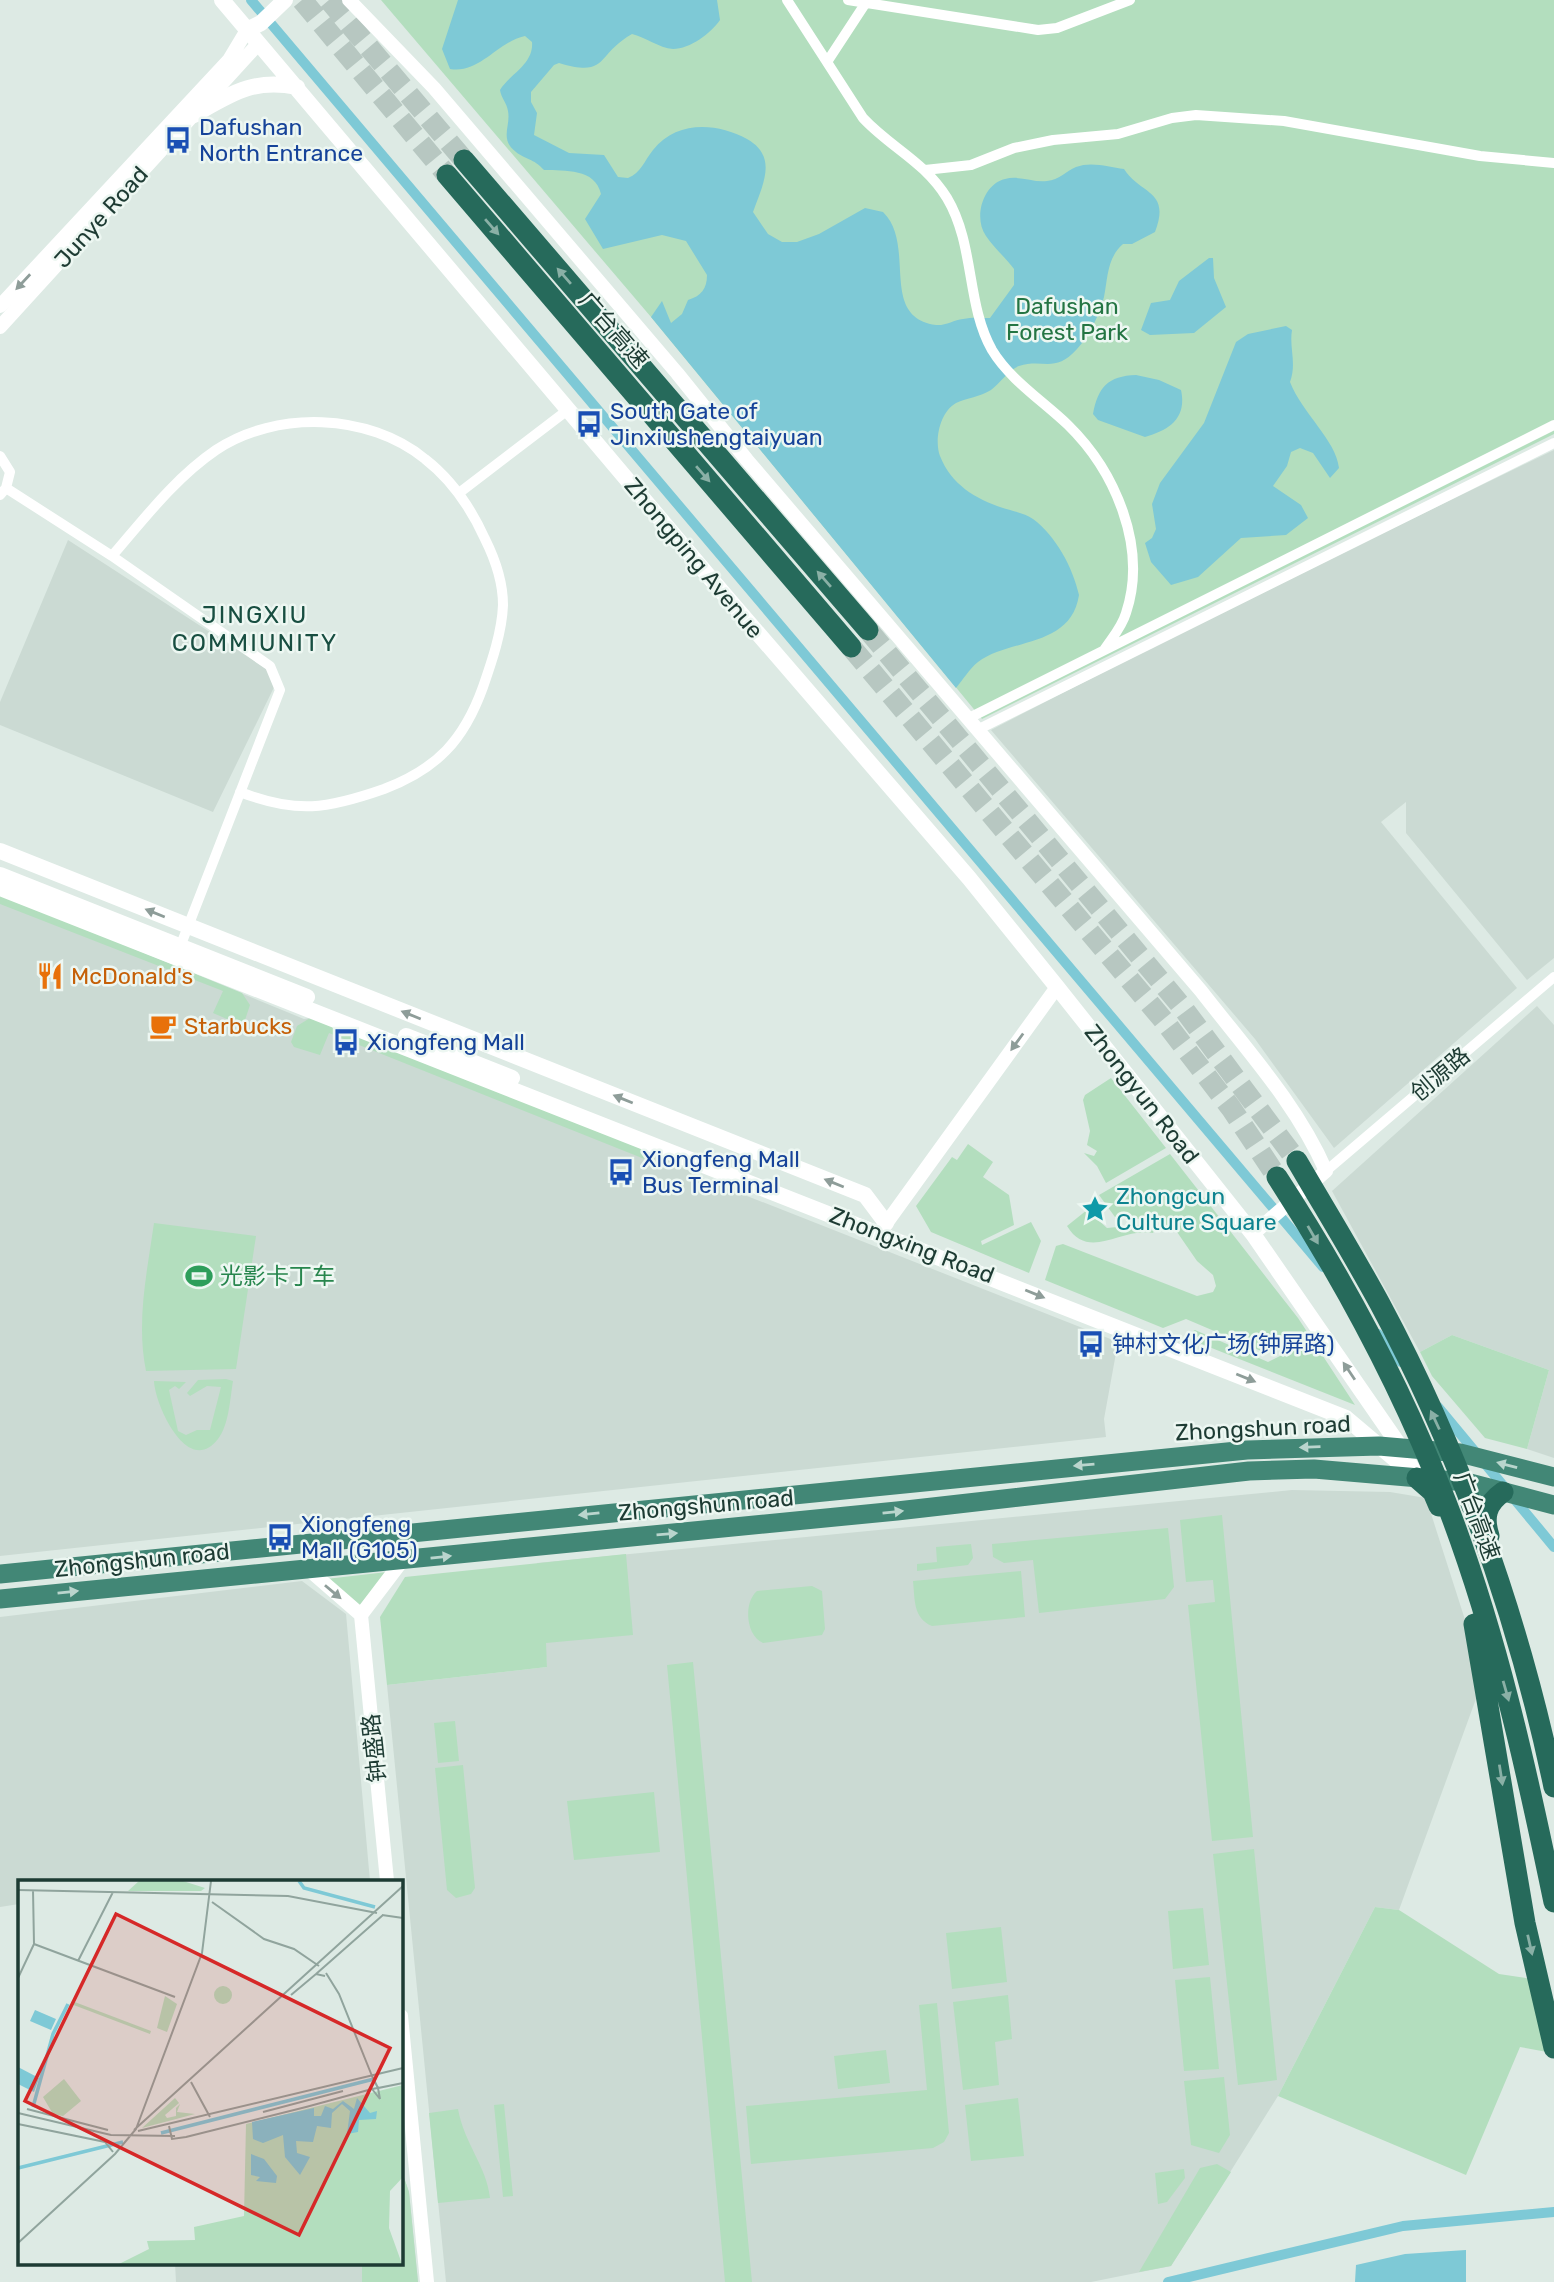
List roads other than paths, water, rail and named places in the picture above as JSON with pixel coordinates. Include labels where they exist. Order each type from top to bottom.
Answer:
[{"type":"highway","name":"广台高速","points":[[464,160],[868,630]]},
{"type":"highway","name":"广台高速","points":[[447,175],[851,647]]},
{"type":"highway","name":"广台高速","points":[[1297,1161],[1381,1305],[1457,1471],[1506,1604],[1536,1709],[1554,1787]]},
{"type":"highway","name":"广台高速","points":[[1277,1177],[1377,1349],[1411,1418],[1446,1502],[1509,1701],[1554,1902]]},
{"type":"highway","name":"Zhongshun road","points":[[0,1574],[1247,1450],[1379,1446],[1460,1453],[1554,1478]]},
{"type":"highway","points":[[1423,1450],[1412,1464],[1417,1478],[1436,1499],[1467,1593],[1490,1706],[1517,1878],[1554,2048]]},
{"type":"highway","name":"Zhongshun road","points":[[0,1599],[1030,1497],[1249,1471],[1314,1469],[1466,1482],[1553,1504]]},
{"type":"highway","points":[[1029,1470],[1030,1497]]},
{"type":"highway","points":[[1503,1492],[1494,1498],[1486,1512],[1488,1531],[1554,1731]]},
{"type":"main road","name":"Zhongping Avenue","points":[[222,0],[254,26],[258,44],[1057,986]]},
{"type":"main road","points":[[254,26],[284,1]]},
{"type":"main road","points":[[194,115],[237,90],[254,85],[270,83],[297,87]]},
{"type":"main road","points":[[0,851],[865,1195],[883,1228]]},
{"type":"main road","name":"Zhongxing Road","points":[[0,874],[883,1228],[1346,1418],[1417,1478]]},
{"type":"main road","name":"Zhongxing Road","points":[[0,888],[99,930],[883,1228]]},
{"type":"main road","name":"Zhongyun Road","points":[[1057,986],[1257,1230],[1401,1448],[1417,1478]]},
{"type":"street","points":[[349,0],[434,88],[974,723],[1201,991],[1291,1111],[1326,1171],[1257,1230]]},
{"type":"street","points":[[787,0],[863,118],[925,170],[954,214],[967,252],[981,323],[993,351],[1014,377],[1091,450],[1105,471],[1123,511],[1132,552],[1130,597],[1125,616],[1104,650]]},
{"type":"street","points":[[848,0],[1038,30],[1058,28],[1130,0]]},
{"type":"street","points":[[827,62],[865,4]]},
{"type":"street","name":"Junye Road","points":[[0,306],[221,69],[254,26]]},
{"type":"street","name":"Junye Road","points":[[0,327],[258,44]]},
{"type":"street","points":[[925,170],[971,165],[985,157],[1040,143],[1118,134],[1172,118],[1196,115],[1284,121],[1480,156],[1554,163]]},
{"type":"street","points":[[459,493],[569,409]]},
{"type":"street","points":[[112,556],[170,489],[201,461],[236,439],[283,425],[322,422],[381,435],[424,458],[459,493],[493,555],[503,603],[501,624],[480,694],[453,743],[432,766],[414,776],[335,804],[274,805],[240,792]]},
{"type":"street","points":[[974,723],[1104,650],[1554,425]]},
{"type":"street","points":[[974,723],[1554,443]]},
{"type":"street","points":[[0,456],[10,472],[3,491],[112,556],[270,666],[278,679],[280,690],[180,947]]},
{"type":"street","name":"创源路","points":[[1326,1171],[1554,977]]},
{"type":"street","points":[[883,1228],[1057,986]]},
{"type":"street","points":[[307,1568],[361,1615],[402,1561]]},
{"type":"street","name":"钟盛路","points":[[361,1615],[387,1880]]},
{"type":"street","points":[[402,2037],[406,2122],[427,2282]]},
{"type":"water","points":[[458,0],[717,0],[720,20],[706,35],[686,46],[668,48],[632,34],[594,66],[586,68],[559,63],[554,65],[531,92],[531,102],[537,113],[534,135],[569,153],[604,155],[618,177],[628,178],[639,170],[663,140],[685,129],[698,127],[723,130],[747,139],[763,154],[765,163],[763,182],[753,212],[768,234],[782,242],[797,242],[819,234],[865,208],[883,212],[893,226],[900,278],[908,309],[918,319],[936,325],[966,318],[990,318],[1014,285],[1014,269],[986,236],[980,220],[986,194],[997,182],[1011,178],[1051,180],[1076,167],[1094,164],[1124,169],[1152,194],[1159,208],[1155,232],[1132,244],[1123,244],[1114,255],[1097,318],[1077,349],[1062,361],[1019,366],[991,390],[950,407],[940,427],[940,456],[957,482],[983,500],[1033,519],[1049,534],[1062,553],[1073,574],[1079,595],[1074,612],[1064,624],[1038,639],[991,654],[978,662],[956,688],[651,317],[662,301],[671,323],[682,314],[688,300],[700,294],[706,284],[707,275],[686,241],[662,235],[603,249],[585,219],[601,194],[593,179],[570,171],[544,170],[511,147],[507,137],[508,111],[500,90],[529,57],[532,42],[525,36],[515,39],[470,67],[450,69],[442,49]]},
{"type":"water","points":[[1209,258],[1213,258],[1214,278],[1226,307],[1194,333],[1150,335],[1141,330],[1151,303],[1170,300],[1179,281]]},
{"type":"water","points":[[1286,326],[1292,330],[1293,368],[1290,382],[1302,405],[1332,447],[1339,468],[1330,478],[1313,453],[1300,448],[1291,452],[1287,466],[1273,486],[1301,505],[1308,518],[1286,535],[1241,538],[1198,577],[1171,585],[1151,562],[1145,543],[1152,538],[1156,529],[1152,504],[1160,483],[1204,423],[1236,342],[1248,334]]},
{"type":"water","points":[[1136,375],[1159,380],[1181,390],[1181,408],[1175,421],[1162,431],[1145,437],[1098,420],[1093,414],[1101,390],[1106,385],[1118,378]]},
{"type":"water","points":[[1466,2250],[1466,2282],[1355,2282],[1356,2265],[1405,2254]]},
{"type":"waterway","points":[[251,0],[1323,1267]]},
{"type":"waterway","points":[[1378,1334],[1401,1362]]},
{"type":"waterway","points":[[1438,1407],[1554,1547]]},
{"type":"waterway","points":[[1168,2282],[1403,2226],[1554,2212]]},
{"type":"tunnel","points":[[302,0],[447,175]]},
{"type":"tunnel","points":[[329,0],[464,160]]},
{"type":"tunnel","points":[[868,630],[1183,1008],[1297,1161]]},
{"type":"tunnel","points":[[851,647],[1165,1022],[1231,1108],[1277,1177]]},
{"type":"place","name":"Dafushan North Entrance","points":[[178,140]]},
{"type":"place","name":"South Gate of Jinxiushengtaiyuan","points":[[589,424]]},
{"type":"place","name":"McDonald's","points":[[50,976]]},
{"type":"place","name":"Starbucks","points":[[163,1026]]},
{"type":"place","name":"Xiongfeng Mall","points":[[346,1042]]},
{"type":"place","name":"Xiongfeng Mall Bus Terminal","points":[[621,1172]]},
{"type":"place","name":"Zhongcun Culture Square","points":[[1095,1209]]},
{"type":"place","name":"光影卡丁车","points":[[199,1276]]},
{"type":"place","name":"钟村文化广场(钟屏路)","points":[[1091,1344]]},
{"type":"place","name":"Xiongfeng Mall (G105)","points":[[280,1537]]},
{"type":"district","name":"JINGXIU COMMIUNITY","points":[[255,629]]},
{"type":"park label","name":"Dafushan Forest Park","points":[[1067,319]]}]
